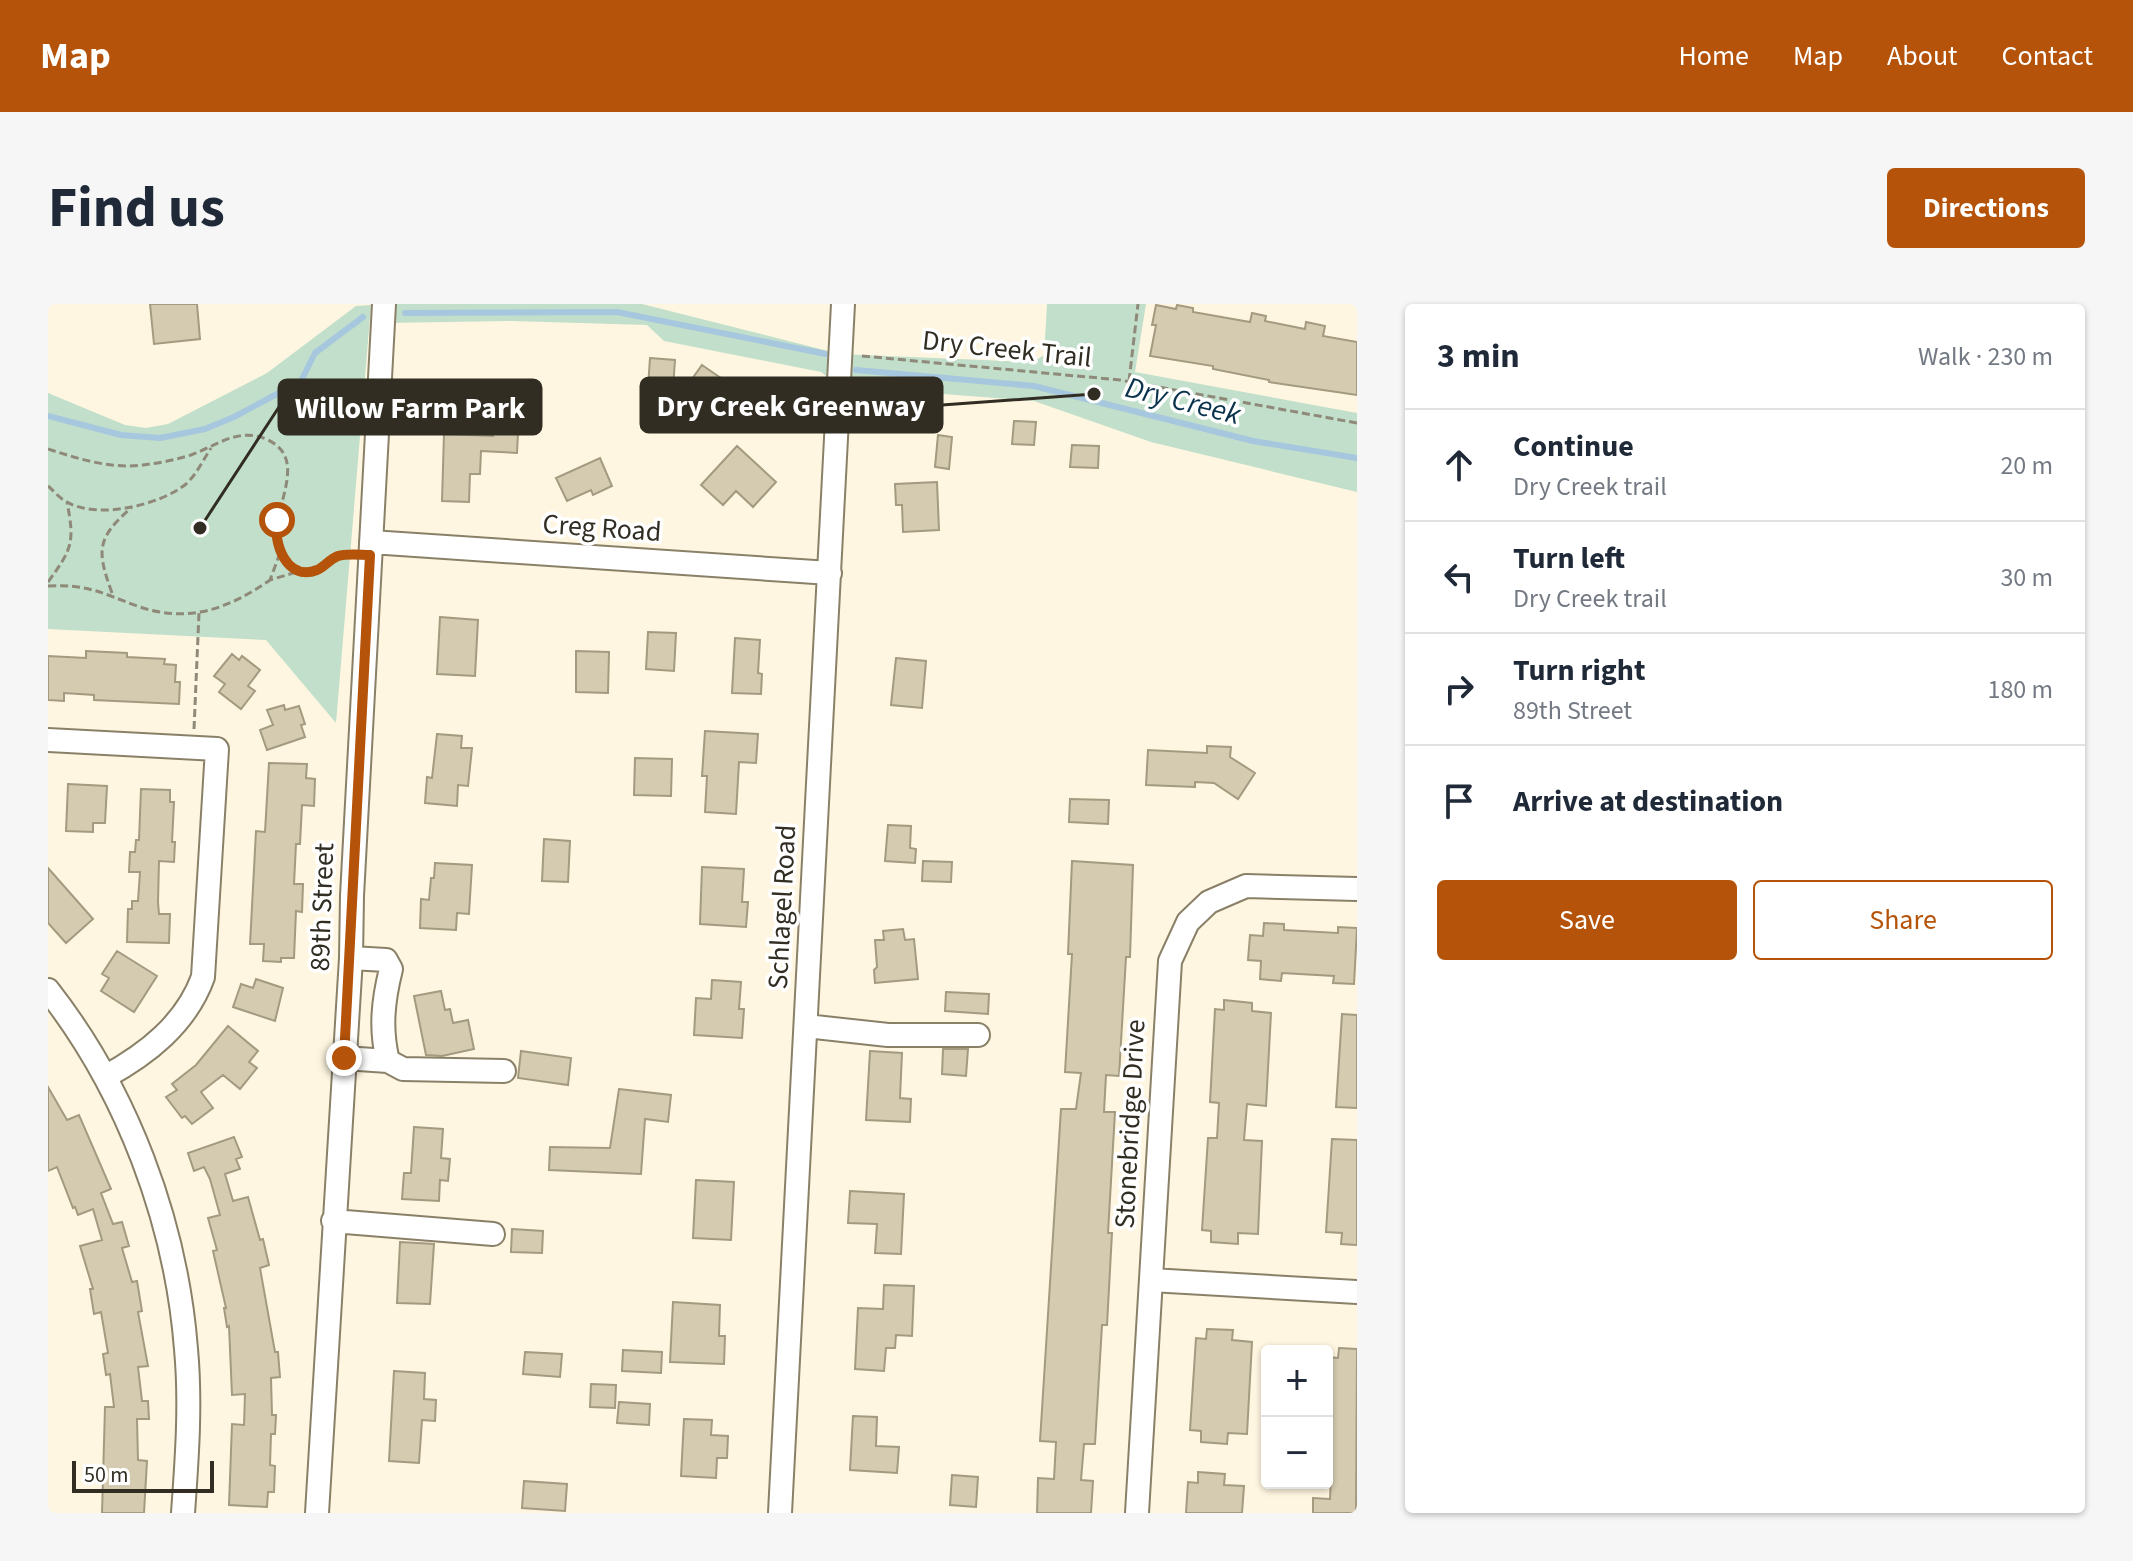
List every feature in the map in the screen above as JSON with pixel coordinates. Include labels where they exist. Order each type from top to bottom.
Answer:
[{"type":"street","name":"89th Street","points":[[317,1513],[351,958],[352,883],[384,304]]},
{"type":"street","name":"Schlagel Road","points":[[780,1513],[843,304]]},
{"type":"street","name":"Creg Road","points":[[371,548],[830,573]]},
{"type":"street","points":[[48,740],[217,749],[203,977],[194,996],[163,1037],[137,1059],[105,1077]]},
{"type":"street","name":"Stonebridge Drive","points":[[1137,1513],[1170,961],[1188,922],[1209,902],[1246,886],[1357,889]]},
{"type":"street","points":[[351,958],[386,960],[391,969],[383,999],[382,1038],[388,1061]]},
{"type":"street","points":[[48,990],[105,1077],[144,1164],[160,1209],[177,1283],[185,1338],[188,1387],[183,1513]]},
{"type":"street","points":[[806,1026],[888,1035],[978,1035]]},
{"type":"street","points":[[344,1058],[388,1061],[403,1069],[504,1071]]},
{"type":"street","points":[[333,1221],[493,1234]]},
{"type":"street","points":[[1151,1280],[1357,1292]]},
{"type":"path","points":[[1129,381],[1138,304]]},
{"type":"path","name":"Dry Creek Trail","points":[[840,354],[1129,381],[1357,423]]},
{"type":"path","points":[[48,449],[98,463],[132,466],[178,459],[232,437],[254,436],[268,440],[281,452],[288,478],[276,523],[280,553],[270,580]]},
{"type":"path","points":[[48,486],[67,502],[93,508],[132,507],[163,498],[186,483],[213,445]]},
{"type":"path","points":[[67,502],[72,526],[71,543],[48,584],[83,587],[112,594],[156,612],[199,613],[233,604],[270,580],[317,570],[341,556],[371,548]]},
{"type":"path","points":[[112,594],[102,562],[102,544],[109,529],[132,507]]},
{"type":"path","points":[[280,553],[301,571]]},
{"type":"path","points":[[193,748],[199,613]]},
{"type":"green space","points":[[384,304],[642,304],[840,354],[1033,362],[1044,355],[1047,304],[1146,304],[1135,372],[1357,413],[1357,492],[1151,442],[1034,401],[839,386],[821,372],[664,341],[647,325],[512,321],[383,323]]},
{"type":"green space","points":[[371,305],[336,723],[266,640],[48,629],[48,393],[125,425],[146,428],[168,424],[267,373],[356,306]]},
{"type":"building","points":[[150,304],[197,304],[200,339],[154,344]]},
{"type":"building","points":[[1156,305],[1176,309],[1177,305],[1193,308],[1193,312],[1250,322],[1252,313],[1266,316],[1265,321],[1305,329],[1306,322],[1325,326],[1323,336],[1357,342],[1357,395],[1269,382],[1213,369],[1213,366],[1150,356]]},
{"type":"building","points":[[650,358],[675,360],[673,388],[648,387]]},
{"type":"building","points":[[702,365],[731,385],[701,427],[672,407]]},
{"type":"building","points":[[495,412],[519,414],[517,453],[481,451],[480,474],[470,474],[469,502],[442,501],[444,434],[493,436]]},
{"type":"building","points":[[1014,421],[1036,422],[1034,445],[1012,444]]},
{"type":"building","points":[[938,435],[952,437],[949,469],[935,467]]},
{"type":"building","points":[[1072,445],[1099,446],[1098,468],[1070,467]]},
{"type":"building","points":[[737,446],[776,482],[753,507],[736,491],[723,505],[701,485]]},
{"type":"building","points":[[600,458],[612,486],[593,495],[591,490],[567,501],[556,478]]},
{"type":"building","points":[[937,482],[939,530],[903,532],[902,505],[896,505],[895,484]]},
{"type":"building","points":[[440,617],[478,620],[475,676],[437,674]]},
{"type":"building","points":[[648,632],[676,633],[674,671],[646,669]]},
{"type":"building","points":[[735,638],[760,640],[758,673],[762,674],[761,694],[732,693]]},
{"type":"building","points":[[86,651],[127,653],[127,657],[165,659],[164,664],[176,665],[175,682],[180,682],[179,704],[94,700],[94,695],[64,693],[64,701],[48,700],[48,656],[86,658]]},
{"type":"building","points":[[576,651],[609,652],[608,693],[576,692]]},
{"type":"building","points":[[232,654],[239,660],[242,656],[260,670],[248,686],[255,691],[241,709],[219,692],[225,684],[214,676]]},
{"type":"building","points":[[896,658],[926,661],[922,708],[891,705]]},
{"type":"building","points":[[284,705],[285,710],[299,706],[305,724],[301,725],[305,737],[267,750],[260,730],[273,725],[267,710]]},
{"type":"building","points":[[705,731],[758,734],[756,763],[739,762],[736,814],[705,812],[707,776],[702,776]]},
{"type":"building","points":[[437,734],[462,736],[461,748],[472,748],[468,786],[458,785],[457,806],[425,803],[427,777],[432,778]]},
{"type":"building","points":[[1207,746],[1231,747],[1230,757],[1255,773],[1238,799],[1214,783],[1195,782],[1195,787],[1146,785],[1148,750],[1207,753]]},
{"type":"building","points":[[635,758],[672,759],[671,796],[634,795]]},
{"type":"building","points":[[269,763],[307,764],[306,778],[315,779],[314,806],[302,805],[300,844],[296,844],[294,884],[303,884],[302,912],[296,911],[294,958],[281,958],[281,962],[263,961],[264,944],[250,944],[256,831],[265,832]]},
{"type":"building","points":[[68,784],[107,786],[105,823],[93,823],[93,832],[66,831]]},
{"type":"building","points":[[141,789],[170,790],[170,802],[174,802],[174,862],[159,861],[159,914],[170,914],[169,943],[127,942],[128,909],[132,909],[132,901],[138,901],[140,872],[129,872],[130,852],[135,852],[136,840],[139,840]]},
{"type":"building","points":[[1070,799],[1109,800],[1108,824],[1069,822]]},
{"type":"building","points":[[888,825],[911,826],[910,848],[916,849],[915,863],[885,861]]},
{"type":"building","points":[[544,839],[570,841],[568,882],[542,881]]},
{"type":"building","points":[[923,861],[952,862],[951,882],[922,881]]},
{"type":"building","points":[[1072,861],[1133,865],[1130,957],[1126,957],[1119,1076],[1106,1075],[1104,1112],[1115,1112],[1108,1233],[1112,1233],[1107,1325],[1102,1325],[1095,1444],[1084,1444],[1081,1480],[1093,1481],[1091,1513],[1037,1513],[1038,1478],[1054,1479],[1056,1442],[1040,1441],[1061,1109],[1076,1109],[1081,1073],[1065,1072],[1072,954],[1068,954]]},
{"type":"building","points":[[435,863],[472,865],[469,914],[457,913],[456,930],[420,928],[421,899],[429,900]]},
{"type":"building","points":[[702,867],[744,869],[742,902],[748,902],[746,927],[700,924]]},
{"type":"building","points":[[48,868],[93,919],[66,943],[48,923]]},
{"type":"building","points":[[1264,923],[1284,924],[1284,930],[1338,933],[1338,927],[1357,928],[1354,984],[1333,983],[1334,976],[1282,973],[1281,981],[1260,979],[1261,961],[1248,960],[1250,935],[1263,936]]},
{"type":"building","points":[[903,929],[905,940],[914,939],[918,979],[875,983],[875,940],[884,940],[883,931]]},
{"type":"building","points":[[117,951],[157,976],[134,1012],[101,991],[109,978],[102,974]]},
{"type":"building","points":[[256,979],[283,988],[275,1021],[233,1007],[241,984],[253,988]]},
{"type":"building","points":[[712,980],[741,982],[739,1009],[744,1009],[742,1038],[694,1035],[696,998],[711,999]]},
{"type":"building","points":[[441,991],[445,1010],[450,1009],[453,1023],[468,1020],[474,1049],[442,1056],[426,1055],[414,996]]},
{"type":"building","points":[[946,992],[989,994],[988,1014],[945,1011]]},
{"type":"building","points":[[1224,1000],[1252,1003],[1252,1011],[1271,1013],[1266,1106],[1247,1104],[1244,1140],[1262,1141],[1258,1234],[1238,1233],[1238,1244],[1211,1242],[1211,1231],[1202,1230],[1208,1138],[1217,1138],[1219,1103],[1210,1102],[1215,1009],[1224,1010]]},
{"type":"building","points":[[1342,1014],[1357,1015],[1357,1108],[1336,1107]]},
{"type":"building","points":[[228,1026],[258,1051],[249,1062],[257,1068],[240,1089],[223,1075],[201,1092],[213,1108],[192,1124],[185,1116],[182,1118],[166,1097],[177,1090],[172,1084],[196,1065]]},
{"type":"building","points":[[943,1049],[968,1049],[966,1076],[942,1074]]},
{"type":"building","points":[[521,1051],[571,1058],[568,1085],[518,1078]]},
{"type":"building","points":[[870,1051],[902,1053],[900,1098],[911,1099],[910,1122],[866,1120]]},
{"type":"building","points":[[48,1087],[67,1120],[79,1115],[111,1189],[101,1193],[113,1224],[122,1222],[129,1246],[122,1248],[132,1282],[137,1281],[142,1311],[138,1312],[148,1366],[138,1367],[142,1401],[148,1401],[149,1419],[137,1419],[138,1460],[147,1461],[144,1513],[102,1513],[105,1407],[114,1407],[110,1374],[106,1375],[103,1354],[108,1353],[101,1312],[94,1314],[90,1289],[93,1289],[80,1246],[102,1240],[93,1209],[78,1215],[57,1167],[48,1171]]},
{"type":"building","points":[[619,1089],[671,1095],[668,1122],[645,1119],[641,1174],[549,1170],[550,1147],[610,1148]]},
{"type":"building","points":[[414,1127],[443,1129],[441,1158],[450,1159],[448,1181],[440,1180],[439,1201],[402,1199],[404,1173],[411,1173]]},
{"type":"building","points":[[234,1137],[242,1157],[236,1159],[240,1169],[225,1174],[233,1201],[248,1197],[260,1240],[263,1239],[269,1265],[260,1268],[275,1352],[278,1352],[280,1377],[271,1378],[272,1415],[276,1415],[275,1434],[271,1434],[270,1465],[275,1466],[274,1492],[268,1492],[267,1507],[229,1505],[232,1424],[244,1425],[245,1394],[232,1395],[229,1326],[213,1251],[217,1250],[208,1218],[220,1215],[204,1167],[194,1171],[188,1153]]},
{"type":"building","points":[[1332,1139],[1357,1140],[1357,1245],[1341,1244],[1342,1233],[1326,1232]]},
{"type":"building","points":[[696,1180],[734,1182],[731,1240],[693,1238]]},
{"type":"building","points":[[850,1191],[904,1194],[901,1254],[875,1253],[877,1224],[848,1223]]},
{"type":"building","points":[[512,1229],[543,1231],[542,1253],[511,1252]]},
{"type":"building","points":[[400,1242],[434,1244],[430,1304],[397,1303]]},
{"type":"building","points":[[884,1285],[914,1286],[912,1336],[896,1335],[895,1348],[886,1348],[884,1371],[855,1369],[858,1308],[883,1309]]},
{"type":"building","points":[[673,1302],[720,1305],[719,1336],[725,1336],[724,1364],[670,1362]]},
{"type":"building","points":[[1207,1329],[1233,1330],[1232,1340],[1252,1342],[1247,1434],[1228,1433],[1227,1444],[1201,1442],[1201,1431],[1190,1430],[1196,1338],[1206,1339]]},
{"type":"building","points":[[1339,1348],[1357,1349],[1356,1513],[1313,1513],[1313,1498],[1330,1499],[1330,1489],[1333,1489],[1333,1358],[1338,1358]]},
{"type":"building","points":[[623,1350],[662,1352],[661,1373],[622,1371]]},
{"type":"building","points":[[525,1352],[562,1354],[560,1377],[523,1374]]},
{"type":"building","points":[[394,1371],[425,1373],[424,1399],[436,1400],[435,1421],[422,1420],[419,1463],[389,1461]]},
{"type":"building","points":[[591,1384],[616,1385],[615,1408],[590,1407]]},
{"type":"building","points":[[619,1402],[650,1404],[649,1425],[617,1423]]},
{"type":"building","points":[[853,1416],[877,1417],[876,1446],[899,1447],[897,1473],[850,1470]]},
{"type":"building","points":[[684,1419],[712,1420],[711,1435],[728,1436],[727,1458],[717,1458],[716,1478],[681,1476]]},
{"type":"building","points":[[1198,1472],[1225,1474],[1224,1485],[1244,1486],[1242,1513],[1186,1513],[1188,1482],[1198,1483]]},
{"type":"building","points":[[952,1475],[978,1477],[976,1507],[950,1505]]},
{"type":"building","points":[[524,1481],[567,1484],[565,1511],[522,1508]]},
{"type":"waterway","name":"Dry Creek","points":[[405,313],[617,312],[826,354]]},
{"type":"waterway","name":"Dry Creek","points":[[48,416],[121,435],[160,438],[205,429],[301,381],[315,353],[363,317]]},
{"type":"waterway","name":"Dry Creek","points":[[856,370],[1034,386],[1253,441],[1357,458]]},
{"type":"place","name":"Dry Creek Greenway","points":[[1094,394]]},
{"type":"place","name":"Willow Farm Park","points":[[200,528]]},
{"type":"route","points":[[277,520],[280,553],[301,571],[317,570],[341,556],[370,555],[344,1058]]}]
